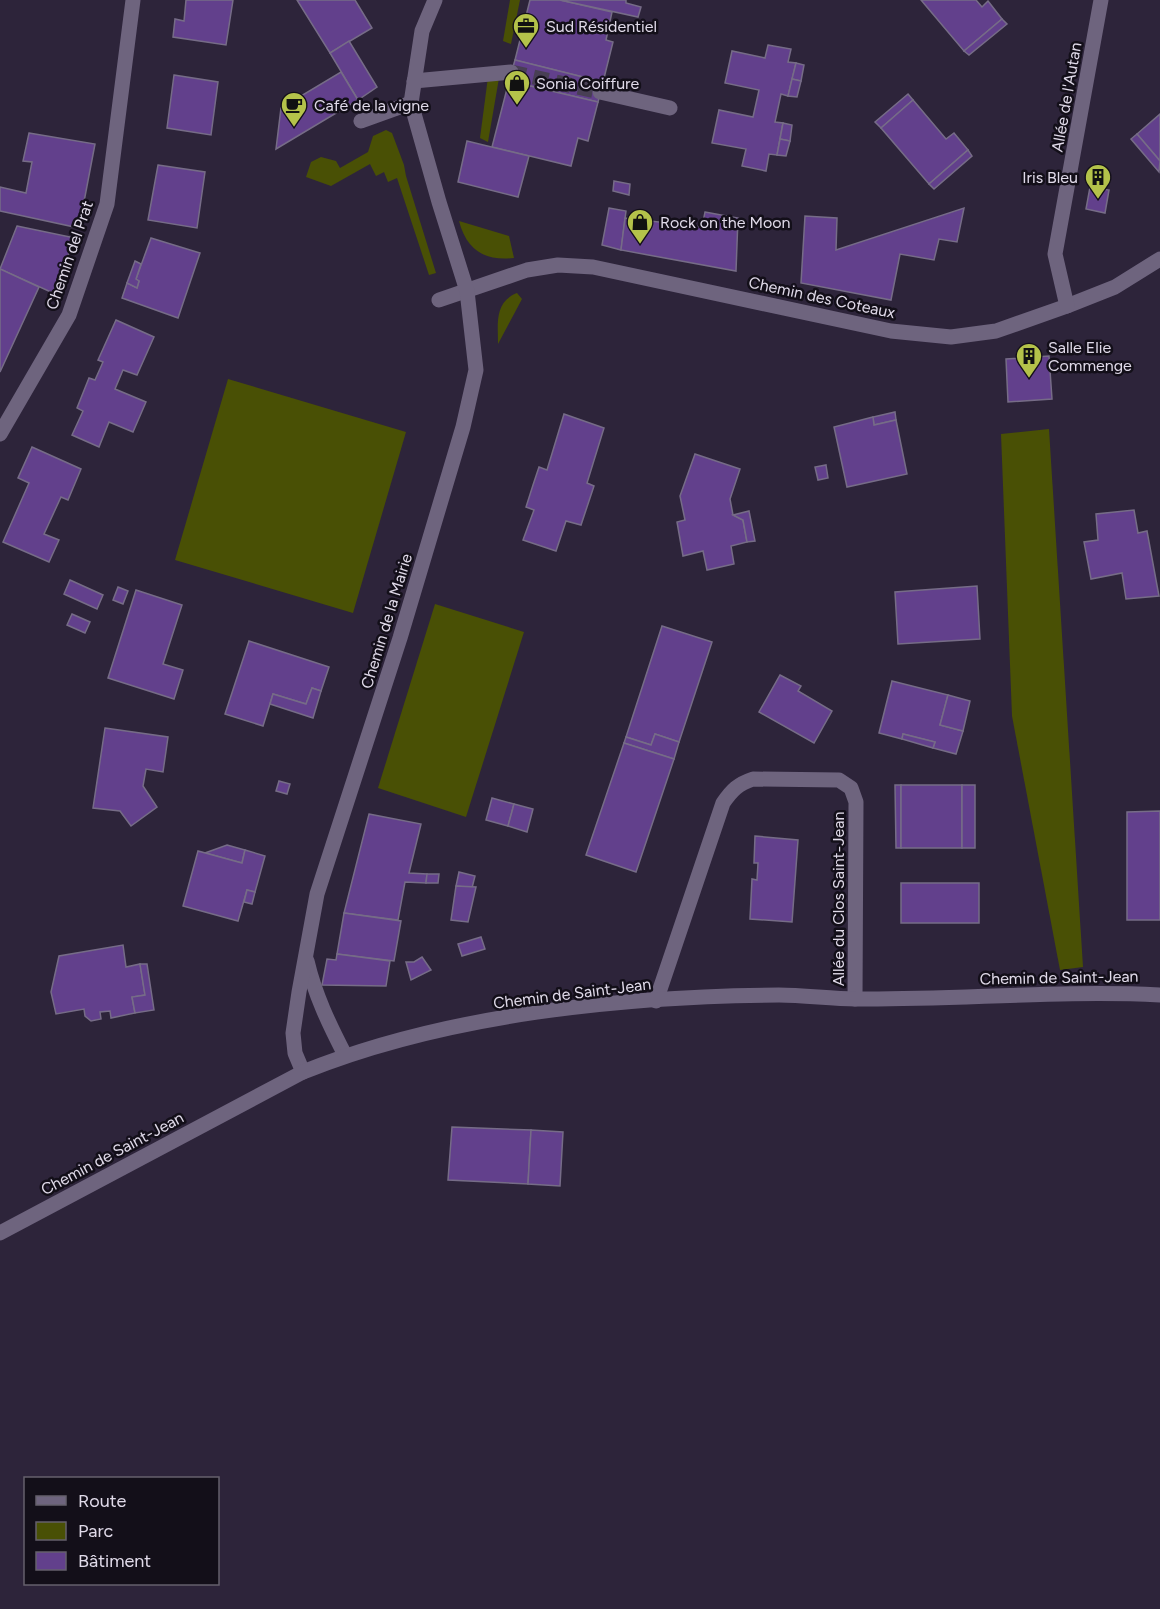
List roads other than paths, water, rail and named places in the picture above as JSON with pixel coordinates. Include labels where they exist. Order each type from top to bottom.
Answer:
[{"type":"street","name":"Chemin del Prat","points":[[0,434],[69,315],[107,204],[133,0]]},
{"type":"street","points":[[361,121],[411,103],[422,31],[435,0]]},
{"type":"street","name":"Allée de l'Autan","points":[[1068,306],[1055,254],[1101,0]]},
{"type":"street","points":[[414,81],[511,72]]},
{"type":"street","points":[[600,92],[670,108]]},
{"type":"street","name":"Chemin de la Mairie","points":[[303,1072],[295,1053],[293,1033],[298,992],[317,894],[400,638],[463,427],[476,370],[467,291],[411,103]]},
{"type":"street","name":"Chemin des Coteaux","points":[[439,300],[527,270],[558,265],[593,267],[891,331],[951,338],[996,331],[1068,306],[1115,287],[1160,259]]},
{"type":"street","name":"Allée du Clos Saint-Jean","points":[[656,1001],[723,803],[740,783],[753,779],[839,780],[850,788],[856,802],[855,999]]},
{"type":"street","name":"Chemin de la Mairie","points":[[306,958],[317,996],[345,1055]]},
{"type":"street","name":"Chemin de Saint-Jean","points":[[0,1233],[303,1072],[345,1055],[483,1022],[552,1010],[712,997],[782,995],[855,999],[1160,995]]},
{"type":"tunnel","points":[[511,72],[600,92]]},
{"type":"place","name":"Sud Résidentiel","points":[[526,49]]},
{"type":"place","name":"Sonia Coiffure","points":[[517,106]]},
{"type":"place","name":"Café de la vigne","points":[[294,128]]},
{"type":"place","name":"Iris Bleu","points":[[1098,200]]},
{"type":"place","name":"Rock on the Moon","points":[[640,245]]},
{"type":"place","name":"Salle Elie Commenge","points":[[1029,379]]}]
